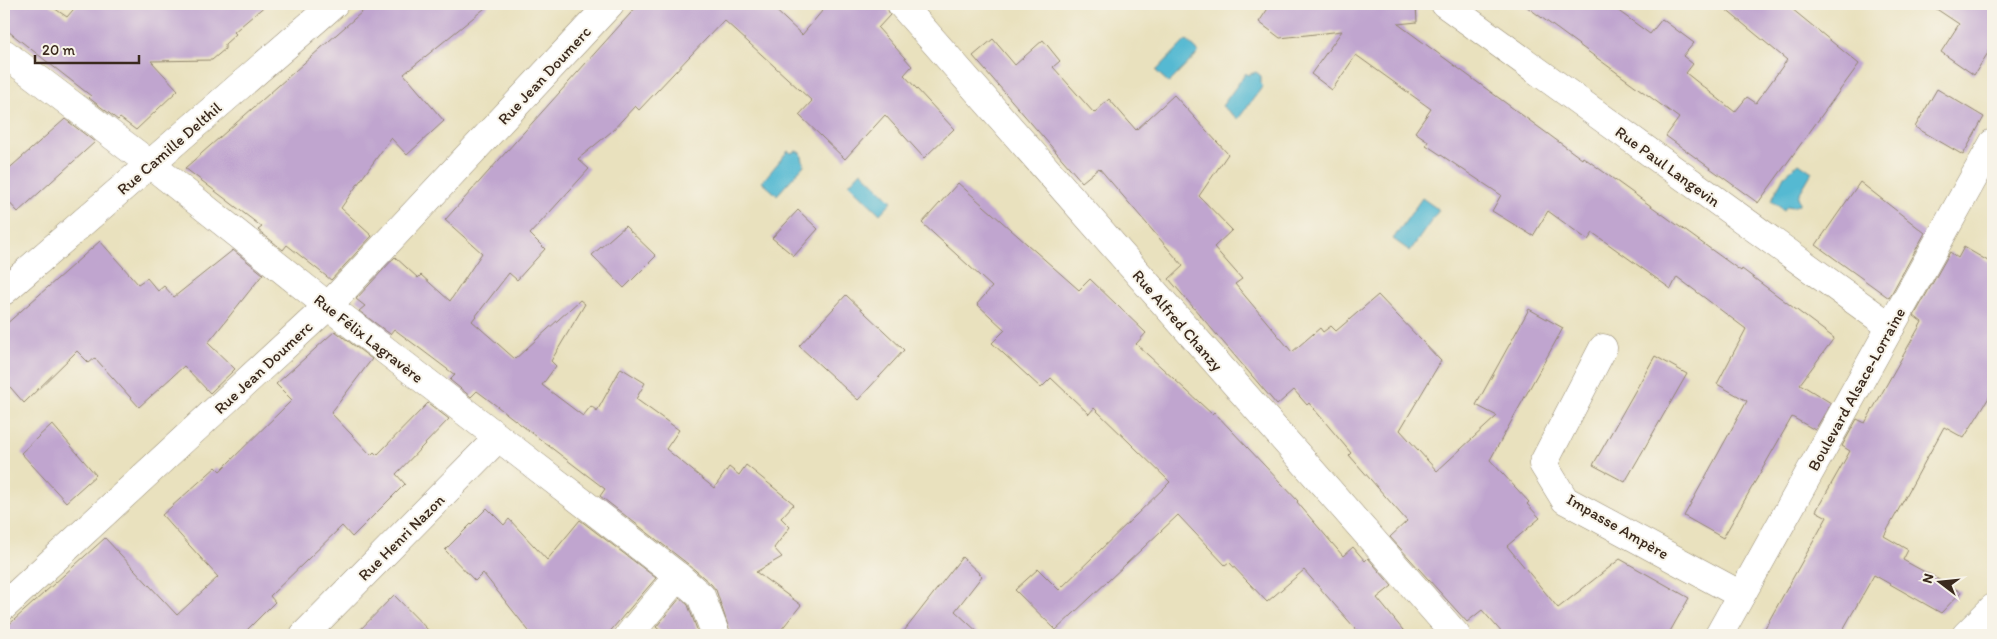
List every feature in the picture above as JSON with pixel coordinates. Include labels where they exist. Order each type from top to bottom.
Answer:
[{"type":"street","name":"Rue Camille Delthil","points":[[4,291],[334,4]]},
{"type":"street","name":"Rue Jean Doumerc","points":[[4,606],[328,306],[610,4]]},
{"type":"street","name":"Rue Alfred Chanzy","points":[[901,4],[1456,635]]},
{"type":"street","name":"Rue Paul Langevin","points":[[1445,4],[1891,326]]},
{"type":"street","name":"Rue Félix Lagravère","points":[[4,53],[150,164],[328,306],[678,576],[701,596],[716,635]]},
{"type":"street","name":"Boulevard Alsace-Lorraine","points":[[1719,635],[1993,143]]},
{"type":"street","name":"Impasse Ampère","points":[[1603,348],[1543,464],[1565,500],[1741,595]]},
{"type":"street","name":"Rue Henri Nazon","points":[[304,635],[498,438]]},
{"type":"street","points":[[629,635],[678,576]]},
{"type":"street","points":[[1966,635],[1993,608]]},
{"type":"water","points":[[1186,40],[1199,52],[1169,83],[1156,71]]},
{"type":"water","points":[[1256,72],[1261,76],[1261,84],[1263,86],[1238,119],[1222,106],[1246,73],[1248,75]]},
{"type":"water","points":[[788,151],[791,153],[796,151],[801,153],[804,165],[777,195],[762,182]]},
{"type":"water","points":[[1799,163],[1812,172],[1798,196],[1799,204],[1793,207],[1787,206],[1784,210],[1771,201],[1784,176]]},
{"type":"water","points":[[861,171],[892,201],[880,214],[849,184]]},
{"type":"water","points":[[1422,198],[1439,210],[1410,251],[1393,239]]},
{"type":"building","points":[[4,4],[48,4],[67,17],[78,4],[267,4],[234,32],[236,34],[225,44],[225,49],[212,60],[151,61],[178,90],[136,130],[120,118],[118,120],[89,98],[91,96],[4,28]]},
{"type":"building","points":[[371,4],[490,4],[404,74],[444,121],[407,155],[391,138],[355,188],[341,208],[372,236],[331,280],[287,245],[283,250],[258,230],[262,227],[185,168]]},
{"type":"building","points":[[639,4],[769,4],[802,35],[828,4],[886,4],[890,15],[878,28],[912,66],[904,75],[954,129],[924,158],[885,115],[845,159],[799,115],[812,101],[724,20],[639,110],[635,106],[611,132],[578,159],[589,169],[530,234],[545,249],[517,280],[509,273],[472,321],[515,359],[580,300],[585,304],[551,361],[556,366],[542,385],[583,416],[591,406],[597,411],[621,368],[645,383],[636,399],[679,430],[666,449],[714,488],[729,467],[739,475],[746,465],[794,504],[781,518],[790,527],[774,548],[782,557],[756,572],[801,605],[777,635],[731,635],[716,590],[711,584],[600,496],[605,489],[477,391],[471,397],[450,380],[455,375],[394,329],[390,334],[359,311],[365,306],[356,299],[395,257],[418,278],[421,275],[450,301],[482,253],[445,220]]},
{"type":"building","points":[[1271,4],[1416,4],[1417,22],[1398,24],[1582,159],[1583,157],[1741,271],[1742,269],[1834,338],[1800,384],[1831,403],[1815,430],[1792,417],[1723,538],[1684,516],[1747,401],[1717,384],[1746,329],[1677,277],[1671,289],[1593,233],[1588,240],[1548,211],[1533,236],[1492,211],[1501,195],[1426,145],[1428,141],[1415,132],[1431,109],[1356,55],[1332,90],[1311,74],[1342,31],[1280,38],[1259,22]]},
{"type":"building","points":[[1523,4],[1609,4],[1650,34],[1662,19],[1694,43],[1683,56],[1693,64],[1686,73],[1735,112],[1747,97],[1756,103],[1787,60],[1719,4],[1786,4],[1859,64],[1758,203],[1666,136],[1679,118]]},
{"type":"building","points":[[1929,4],[1993,4],[1993,45],[1974,75],[1941,52],[1959,24]]},
{"type":"building","points":[[993,39],[1015,65],[1043,40],[1060,61],[1053,67],[1094,113],[1109,99],[1136,130],[1174,95],[1228,154],[1199,196],[1232,230],[1214,247],[1242,279],[1235,284],[1292,352],[1320,328],[1323,332],[1331,326],[1336,331],[1378,295],[1441,361],[1400,430],[1437,471],[1497,416],[1476,405],[1529,309],[1563,328],[1490,460],[1529,502],[1527,504],[1540,518],[1507,546],[1558,608],[1620,559],[1689,598],[1668,635],[1504,635],[1482,610],[1467,622],[1390,537],[1407,521],[1349,455],[1351,453],[1309,403],[1307,405],[1294,390],[1277,405],[1169,279],[1183,266],[1099,168],[1082,182],[973,56]]},
{"type":"building","points":[[1937,89],[1984,117],[1963,155],[1915,127]]},
{"type":"building","points":[[65,119],[95,142],[18,212],[4,197],[4,173]]},
{"type":"building","points":[[1860,182],[1925,233],[1889,298],[1816,245]]},
{"type":"building","points":[[958,183],[1079,290],[1090,279],[1146,333],[1136,344],[1212,414],[1214,412],[1298,501],[1343,556],[1353,547],[1365,561],[1368,558],[1392,586],[1377,598],[1407,635],[1361,635],[1304,570],[1267,602],[1229,562],[1225,565],[1178,515],[1056,630],[1015,590],[1038,569],[1059,590],[1170,482],[1094,408],[1089,414],[1051,378],[1041,388],[992,343],[1005,330],[977,304],[992,287],[922,223]]},
{"type":"building","points":[[798,210],[818,229],[794,256],[772,238]]},
{"type":"building","points":[[625,226],[656,256],[624,288],[592,255]]},
{"type":"building","points":[[100,241],[138,284],[147,278],[158,291],[164,286],[174,297],[233,250],[263,274],[208,343],[235,369],[210,393],[184,366],[139,407],[95,358],[89,363],[77,351],[24,403],[4,380],[4,326]]},
{"type":"building","points":[[1964,247],[1993,264],[1993,391],[1964,438],[1944,427],[1884,536],[1908,550],[1903,560],[1961,592],[1941,613],[1874,575],[1840,635],[1761,635],[1827,517],[1816,511],[1850,451],[1842,446],[1857,419],[1865,423],[1922,322],[1914,316],[1950,252],[1958,258]]},
{"type":"building","points":[[846,295],[904,350],[858,400],[799,346]]},
{"type":"building","points":[[335,331],[372,359],[331,413],[371,455],[374,452],[377,455],[428,403],[449,419],[396,474],[405,484],[352,537],[342,526],[270,596],[275,602],[242,635],[4,635],[4,629],[105,538],[177,615],[218,577],[162,515],[216,467],[220,471],[292,400],[276,384]]},
{"type":"building","points":[[1655,356],[1687,374],[1625,482],[1593,465]]},
{"type":"building","points":[[52,424],[96,475],[66,502],[21,453]]},
{"type":"building","points":[[487,508],[504,525],[509,519],[547,560],[580,520],[656,578],[607,635],[532,635],[483,573],[475,581],[445,550]]},
{"type":"building","points":[[962,557],[982,576],[955,611],[981,635],[901,635]]},
{"type":"building","points":[[394,595],[433,635],[355,635]]},
{"type":"building","points":[[680,598],[688,605],[699,635],[665,635],[656,627]]}]
